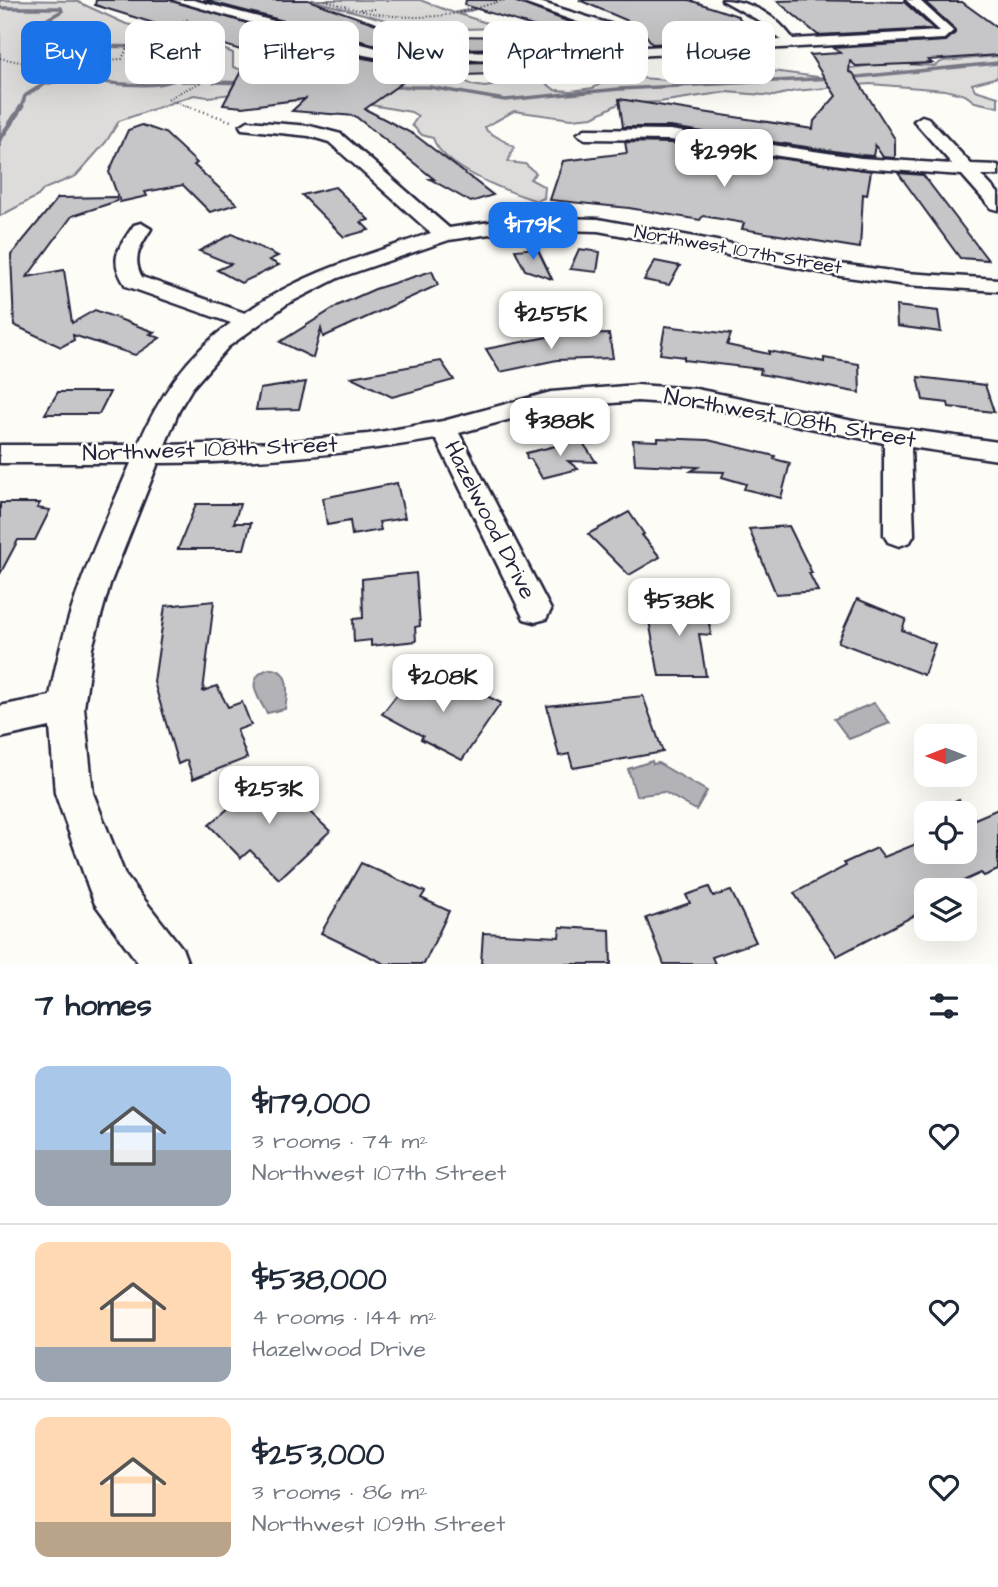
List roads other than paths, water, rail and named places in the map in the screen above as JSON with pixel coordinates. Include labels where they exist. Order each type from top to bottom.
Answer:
[{"type":"street","points":[[179,0],[384,56],[483,54]]},
{"type":"street","points":[[521,0],[589,21]]},
{"type":"street","points":[[728,0],[765,18],[790,44]]},
{"type":"street","points":[[648,51],[934,37],[947,31],[912,0]]},
{"type":"street","points":[[922,121],[998,204]]},
{"type":"street","points":[[248,126],[310,131],[335,138],[445,235]]},
{"type":"street","points":[[585,134],[670,135],[861,163],[998,170]]},
{"type":"street","name":"Northwest 107th Street","points":[[166,964],[110,889],[74,793],[66,708],[75,648],[94,584],[167,408],[182,384],[220,342],[245,321],[279,299],[318,280],[445,235],[524,223],[598,225],[840,270],[906,279],[998,285]]},
{"type":"street","points":[[141,229],[125,256],[125,269],[134,281],[245,321]]},
{"type":"street","name":"Northwest 108th Street","points":[[0,454],[284,451],[369,442],[444,429],[551,400],[638,393],[696,397],[897,437],[998,451]]},
{"type":"street","name":"Hazelwood Drive","points":[[444,429],[536,610]]},
{"type":"street","points":[[897,437],[898,535]]},
{"type":"street","points":[[0,722],[66,708]]},
{"type":"waterway","points":[[0,8],[61,8],[62,11],[44,21],[37,29],[39,35],[57,41],[87,46],[159,48],[186,55],[199,62],[185,75],[168,82],[149,85],[67,80],[49,83],[25,96],[21,107]]},
{"type":"waterway","points":[[847,78],[998,63]]},
{"type":"waterway","points":[[387,87],[429,87],[505,100],[619,89],[834,78]]},
{"type":"waterway","points":[[225,82],[239,83]]},
{"type":"waterway","points":[[0,139],[21,107]]}]
